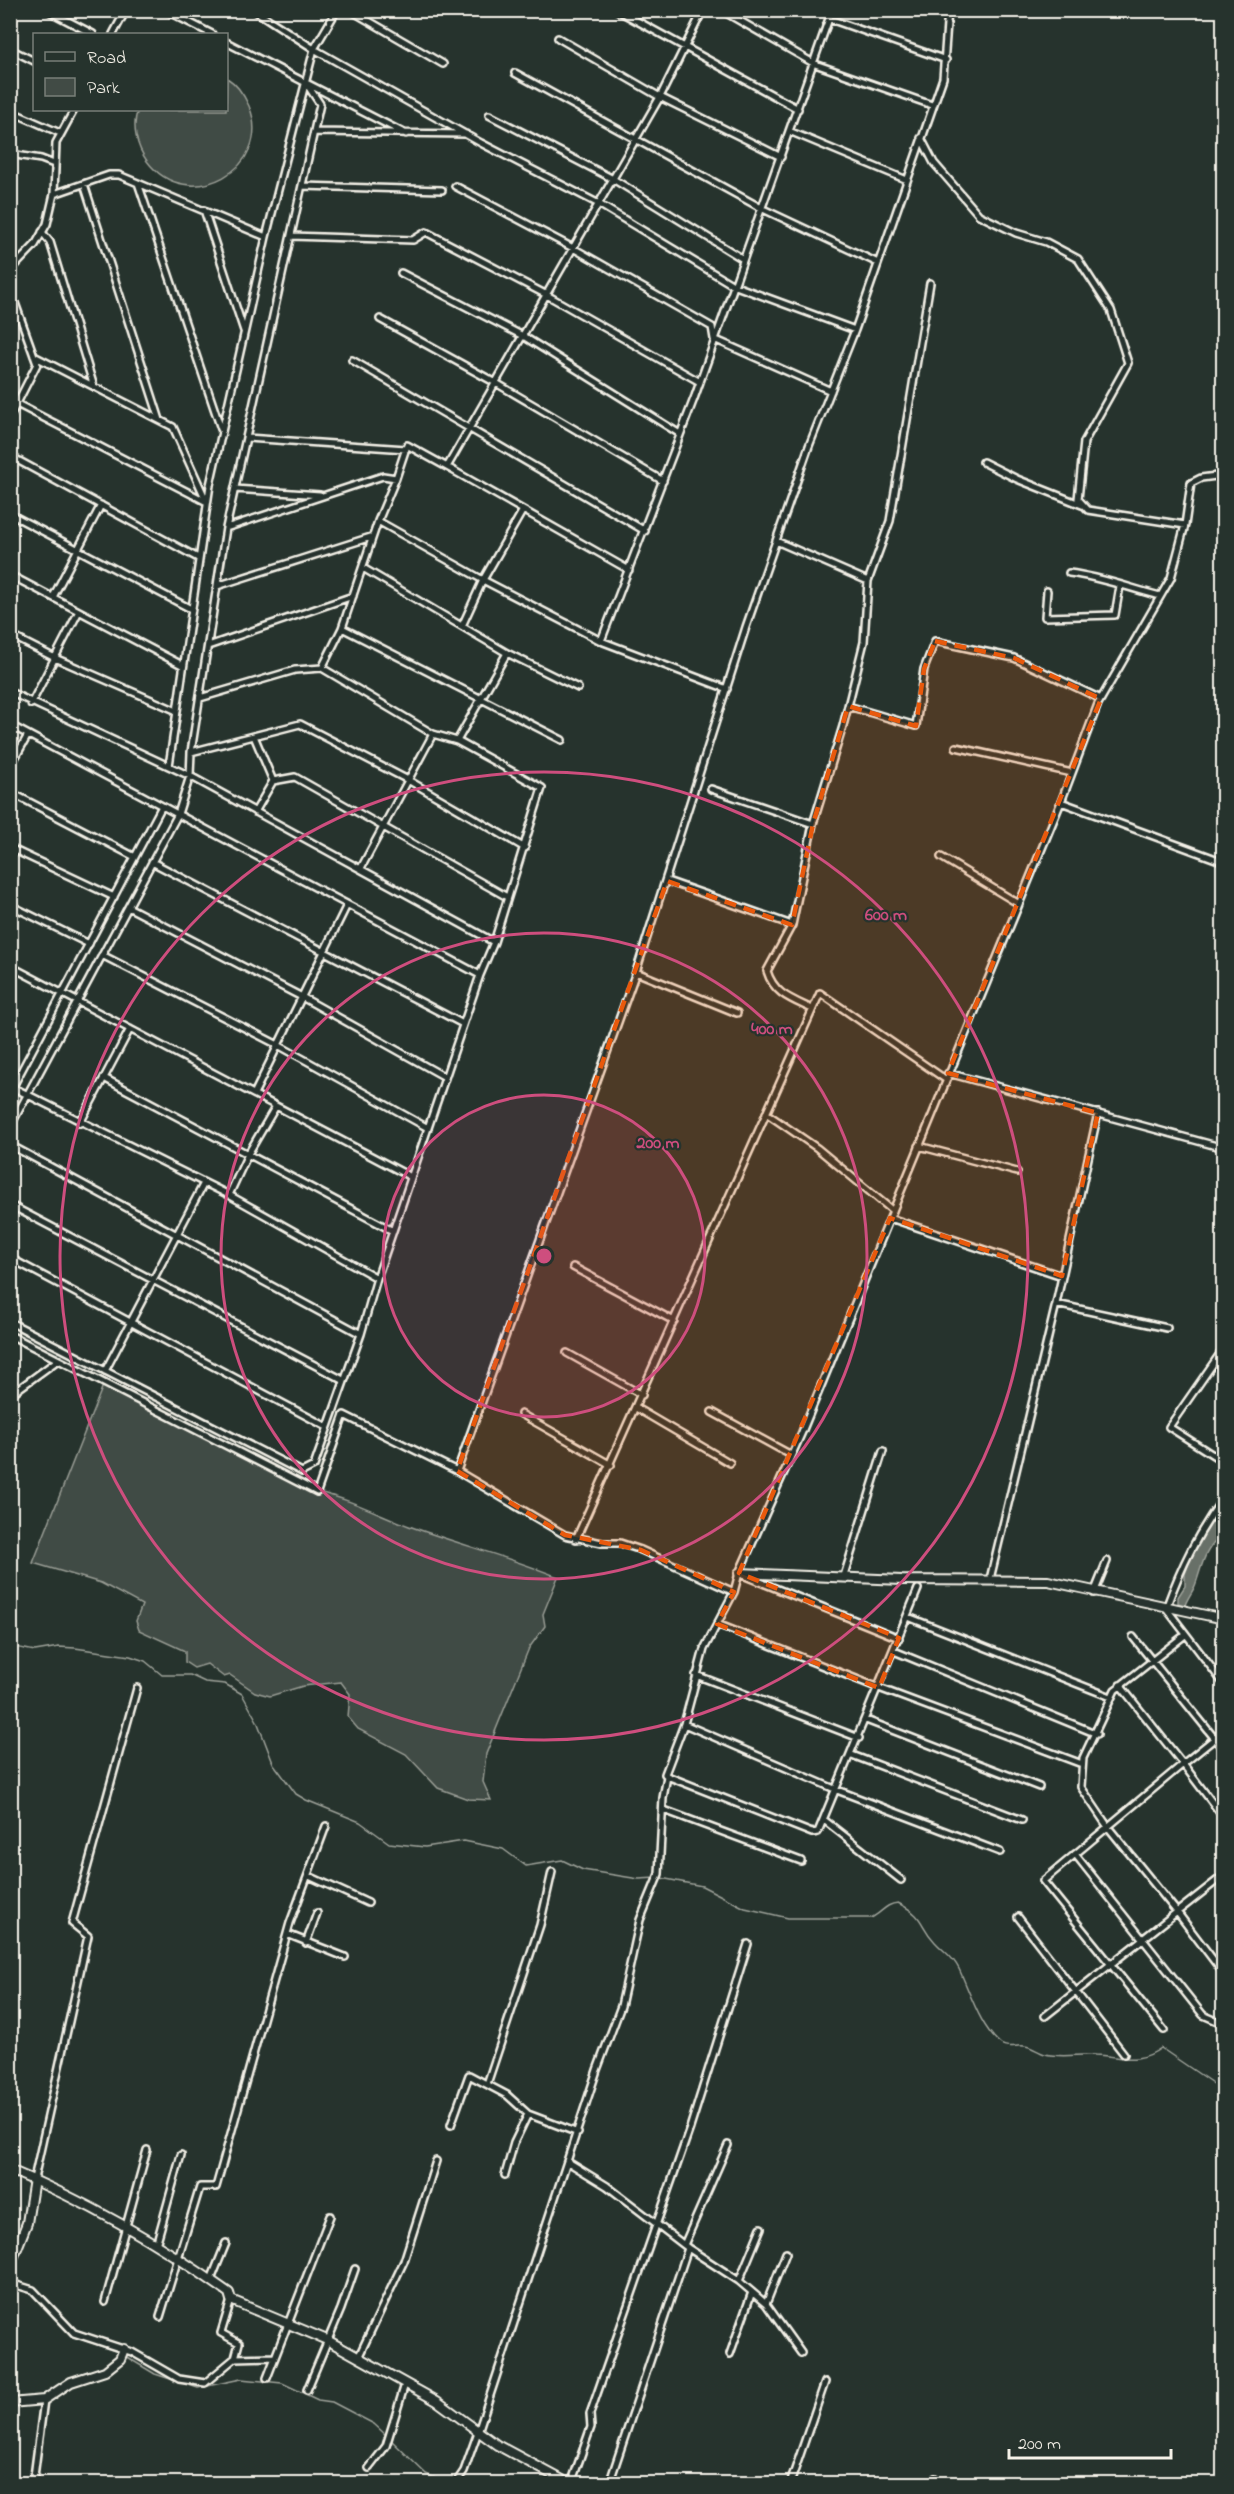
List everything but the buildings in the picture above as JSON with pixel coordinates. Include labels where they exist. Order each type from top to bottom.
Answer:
[{"type":"street","points":[[47,10],[91,33]]},
{"type":"street","points":[[114,33],[126,10]]},
{"type":"street","points":[[165,10],[210,33]]},
{"type":"street","points":[[254,10],[314,49],[597,203],[734,285],[855,330]]},
{"type":"street","points":[[169,766],[198,558],[222,430],[266,237],[314,49],[337,10]]},
{"type":"street","points":[[350,10],[443,64]]},
{"type":"street","points":[[617,10],[798,109]]},
{"type":"street","points":[[447,468],[660,96],[703,10]]},
{"type":"street","points":[[722,10],[815,64],[932,105]]},
{"type":"street","points":[[823,10],[946,60]]},
{"type":"street","points":[[457,1471],[636,972],[776,541],[855,330],[943,78],[948,10]]},
{"type":"street","points":[[601,641],[645,531],[700,382],[831,15]]},
{"type":"street","points":[[558,38],[660,96],[781,157]]},
{"type":"street","points":[[228,43],[406,135]]},
{"type":"street","points":[[10,49],[33,60]]},
{"type":"street","points":[[515,73],[763,208],[878,263]]},
{"type":"street","points":[[10,1127],[178,814],[190,776],[191,752],[226,528],[320,104],[306,82]]},
{"type":"street","points":[[10,111],[60,133]]},
{"type":"street","points":[[10,271],[35,245],[42,232],[54,194],[56,143],[73,111]]},
{"type":"street","points":[[489,115],[613,179],[743,259]]},
{"type":"street","points":[[789,131],[907,180]]},
{"type":"street","points":[[314,132],[406,135],[468,134]]},
{"type":"street","points":[[921,138],[934,164],[979,215],[1016,233],[1046,242],[1078,259],[1111,310],[1128,363],[1084,442],[1078,499],[1089,510],[1185,525]]},
{"type":"street","points":[[10,154],[41,159],[54,164]]},
{"type":"street","points":[[54,194],[114,174],[266,237]]},
{"type":"street","points":[[138,183],[222,430]]},
{"type":"street","points":[[84,184],[160,420]]},
{"type":"street","points":[[302,186],[442,190]]},
{"type":"street","points":[[455,186],[573,248],[712,327],[714,339]]},
{"type":"street","points":[[204,210],[244,333]]},
{"type":"street","points":[[42,232],[50,242],[94,387]]},
{"type":"street","points":[[291,236],[412,240],[426,232],[545,294],[700,382]]},
{"type":"street","points":[[400,273],[524,336],[680,434]]},
{"type":"street","points":[[812,1009],[778,991],[771,985],[767,971],[792,925],[813,824],[848,706],[864,642],[868,581],[890,521],[930,283]]},
{"type":"street","points":[[10,289],[37,364],[10,417]]},
{"type":"street","points":[[381,319],[663,481]]},
{"type":"street","points":[[714,339],[831,392]]},
{"type":"street","points":[[34,356],[173,427],[207,502]]},
{"type":"street","points":[[352,360],[645,531]]},
{"type":"street","points":[[17,404],[207,502]]},
{"type":"street","points":[[246,438],[406,449]]},
{"type":"street","points":[[322,668],[342,628],[371,537],[407,445],[629,570]]},
{"type":"street","points":[[10,456],[198,558]]},
{"type":"street","points":[[983,462],[1017,479],[1084,505]]},
{"type":"street","points":[[455,2483],[464,2471],[478,2432],[597,2070],[621,2006],[640,1920],[659,1874],[663,1810],[668,1776],[666,1773],[684,1724],[704,1648],[734,1592],[739,1573],[891,1215],[1101,699],[1171,578],[1185,525],[1191,483],[1201,478],[1224,475]]},
{"type":"street","points":[[226,528],[383,476],[396,477]]},
{"type":"street","points":[[235,489],[325,495]]},
{"type":"street","points":[[52,597],[101,505]]},
{"type":"street","points":[[462,626],[483,580],[524,510]]},
{"type":"street","points":[[10,514],[191,609]]},
{"type":"street","points":[[378,521],[483,580],[601,641],[727,689]]},
{"type":"street","points":[[217,586],[371,537]]},
{"type":"street","points":[[776,541],[868,581]]},
{"type":"street","points":[[363,568],[507,653],[578,688]]},
{"type":"street","points":[[1069,573],[1102,578],[1120,586],[1160,596]]},
{"type":"street","points":[[10,575],[182,665]]},
{"type":"street","points":[[1047,591],[1045,617],[1115,615],[1120,586]]},
{"type":"street","points":[[208,646],[353,596]]},
{"type":"street","points":[[31,704],[79,611]]},
{"type":"street","points":[[342,628],[562,740]]},
{"type":"street","points":[[10,635],[55,658],[177,711]]},
{"type":"street","points":[[848,706],[916,726],[924,669],[935,641],[1014,658],[1101,699]]},
{"type":"street","points":[[457,741],[507,653]]},
{"type":"street","points":[[10,1322],[302,1472],[314,1466],[361,1334],[377,1278],[525,848],[542,788],[457,741],[434,734],[322,668],[295,670],[200,698]]},
{"type":"street","points":[[10,692],[31,704],[190,776],[494,942]]},
{"type":"street","points":[[191,752],[300,724],[408,780],[525,848]]},
{"type":"street","points":[[10,725],[480,975]]},
{"type":"street","points":[[361,868],[434,734]]},
{"type":"street","points":[[10,767],[28,735]]},
{"type":"street","points":[[255,736],[273,781]]},
{"type":"street","points":[[956,747],[1072,773]]},
{"type":"street","points":[[255,812],[273,781],[295,777],[507,897]]},
{"type":"street","points":[[711,789],[813,824]]},
{"type":"street","points":[[10,792],[135,857]]},
{"type":"street","points":[[1061,802],[1224,862]]},
{"type":"street","points":[[162,806],[11,1088],[229,1195],[377,1278]]},
{"type":"street","points":[[10,848],[114,897]]},
{"type":"street","points":[[941,857],[1019,904]]},
{"type":"street","points":[[152,862],[463,1024]]},
{"type":"street","points":[[667,881],[792,925]]},
{"type":"street","points":[[10,904],[89,944]]},
{"type":"street","points":[[254,1094],[300,996],[347,905]]},
{"type":"street","points":[[128,907],[300,996],[446,1077]]},
{"type":"street","points":[[102,955],[278,1046],[428,1128]]},
{"type":"street","points":[[10,966],[411,1178]]},
{"type":"street","points":[[636,972],[737,1013]]},
{"type":"street","points":[[576,1539],[820,993],[825,994],[945,1079]]},
{"type":"street","points":[[80,1123],[130,1029]]},
{"type":"street","points":[[948,1072],[1224,1148]]},
{"type":"street","points":[[104,1078],[393,1231]]},
{"type":"street","points":[[229,1195],[248,1154],[276,1106]]},
{"type":"street","points":[[766,1113],[817,1148],[891,1215],[1062,1276]]},
{"type":"street","points":[[991,1575],[1056,1304],[1098,1113]]},
{"type":"street","points":[[10,1145],[361,1334]]},
{"type":"street","points":[[919,1146],[1017,1172]]},
{"type":"street","points":[[105,1371],[151,1279],[179,1234],[204,1183]]},
{"type":"street","points":[[10,1205],[343,1380]]},
{"type":"street","points":[[10,1258],[327,1427]]},
{"type":"street","points":[[573,1267],[674,1321]]},
{"type":"street","points":[[1056,1304],[1167,1328]]},
{"type":"street","points":[[10,1335],[317,1492],[344,1415],[457,1471],[576,1539],[630,1546],[676,1563],[734,1592]]},
{"type":"street","points":[[1224,1348],[1169,1428],[1224,1462]]},
{"type":"street","points":[[567,1353],[642,1395]]},
{"type":"street","points":[[10,1395],[58,1360]]},
{"type":"street","points":[[636,1408],[730,1463]]},
{"type":"street","points":[[712,1412],[791,1455]]},
{"type":"street","points":[[521,1414],[611,1465]]},
{"type":"street","points":[[844,1576],[883,1451]]},
{"type":"street","points":[[1167,1608],[1184,1560],[1198,1533],[1224,1497]]},
{"type":"street","points":[[1095,1593],[1107,1561]]},
{"type":"street","points":[[739,1573],[902,1580],[1048,1581],[1095,1593],[1224,1619]]},
{"type":"street","points":[[739,1573],[899,1638]]},
{"type":"street","points":[[668,1776],[812,1833],[818,1832],[859,1738],[918,1589]]},
{"type":"street","points":[[1167,1608],[1185,1635],[1224,1684]]},
{"type":"street","points":[[908,1617],[1111,1697]]},
{"type":"street","points":[[717,1623],[879,1688],[1082,1764]]},
{"type":"street","points":[[1185,1635],[1120,1685],[1111,1697],[1097,1734],[1082,1764],[1081,1787],[1108,1827],[1224,1974]]},
{"type":"street","points":[[1133,1636],[1224,1750]]},
{"type":"street","points":[[894,1652],[1097,1734]]},
{"type":"street","points":[[696,1674],[859,1738]]},
{"type":"street","points":[[1120,1685],[1224,1818]]},
{"type":"street","points":[[10,2266],[27,2223],[34,2179],[88,1936],[72,1923],[137,1688]]},
{"type":"street","points":[[866,1720],[1039,1787]]},
{"type":"street","points":[[684,1724],[837,1790],[1000,1852]]},
{"type":"street","points":[[1164,2030],[1043,1881],[1224,1731]]},
{"type":"street","points":[[852,1755],[1022,1820]]},
{"type":"street","points":[[663,1810],[801,1862]]},
{"type":"street","points":[[824,1820],[901,1880]]},
{"type":"street","points":[[160,2317],[200,2187],[216,2187],[287,1935],[326,1826]]},
{"type":"street","points":[[1075,1854],[1203,2015],[1224,2024]]},
{"type":"street","points":[[487,2085],[540,1925],[552,1872]]},
{"type":"street","points":[[1045,2016],[1224,1875]]},
{"type":"street","points":[[309,1876],[368,1903]]},
{"type":"street","points":[[306,1943],[316,1913]]},
{"type":"street","points":[[1018,1917],[1124,2054]]},
{"type":"street","points":[[287,1935],[345,1957]]},
{"type":"street","points":[[231,2300],[327,2340],[457,2414],[497,2445],[570,2484],[591,2427],[590,2414],[658,2223],[748,1944]]},
{"type":"street","points":[[452,2125],[469,2075],[507,2095],[528,2114],[578,2133]]},
{"type":"street","points":[[505,2175],[514,2143],[528,2114]]},
{"type":"street","points":[[609,2484],[686,2246],[728,2145]]},
{"type":"street","points":[[105,2302],[147,2150]]},
{"type":"street","points":[[156,2245],[181,2155]]},
{"type":"street","points":[[358,2358],[404,2261],[436,2161]]},
{"type":"street","points":[[568,2162],[607,2186],[686,2246],[739,2281],[766,2304],[801,2353]]},
{"type":"street","points":[[10,2170],[34,2179],[97,2210],[229,2293],[231,2300],[221,2333],[238,2343],[235,2358],[211,2379],[198,2383],[166,2373],[124,2349],[74,2333],[33,2290],[10,2283]]},
{"type":"street","points":[[267,2378],[330,2216]]},
{"type":"street","points":[[739,2281],[761,2228]]},
{"type":"street","points":[[211,2280],[225,2242]]},
{"type":"street","points":[[766,2304],[776,2284],[786,2253]]},
{"type":"street","points":[[307,2390],[355,2269]]},
{"type":"street","points":[[730,2354],[752,2292]]},
{"type":"street","points":[[10,2403],[44,2400],[71,2382],[105,2370],[120,2359],[124,2349]]},
{"type":"street","points":[[235,2358],[274,2357]]},
{"type":"street","points":[[790,2484],[825,2382]]},
{"type":"street","points":[[369,2468],[386,2446],[405,2384]]},
{"type":"street","points":[[33,2484],[44,2400]]},
{"type":"highlighted area","points":[[935,641],[1014,658],[1101,699],[948,1073],[1098,1113],[1062,1276],[890,1218],[739,1573],[899,1638],[879,1688],[717,1624],[734,1592],[641,1550],[565,1535],[457,1471],[667,881],[792,925],[813,824],[848,706],[916,726],[924,669]]},
{"type":"green space","points":[[228,79],[245,98],[254,128],[250,148],[239,165],[223,177],[204,184],[184,184],[164,177],[147,161],[136,136],[138,111],[228,111]]},
{"type":"green space","points":[[104,1383],[317,1492],[558,1577],[543,1614],[545,1626],[529,1648],[486,1754],[483,1782],[491,1800],[468,1799],[438,1788],[406,1754],[358,1729],[348,1717],[350,1694],[341,1682],[303,1686],[270,1696],[255,1692],[230,1675],[224,1677],[207,1664],[194,1668],[185,1662],[185,1651],[139,1630],[136,1621],[142,1605],[101,1583],[33,1563]]},
{"type":"shaded area","points":[[1223,1499],[1222,1536],[1208,1551],[1185,1605],[1178,1603],[1178,1597],[1185,1586],[1185,1574],[1192,1554]]},
{"type":"waterway","points":[[10,1646],[35,1651],[59,1647],[75,1648],[130,1656],[145,1661],[162,1675],[190,1675],[205,1682],[225,1684],[242,1694],[257,1721],[273,1763],[296,1794],[360,1822],[389,1843],[425,1847],[464,1841],[503,1849],[526,1866],[562,1860],[583,1870],[639,1879],[656,1878]]},
{"type":"waterway","points":[[661,1878],[702,1886],[745,1908],[788,1918],[871,1918],[890,1905],[898,1903],[918,1917],[930,1936],[954,1961],[981,2019],[1001,2044],[1009,2047],[1027,2046],[1051,2055],[1129,2058],[1145,2056],[1161,2048],[1224,2091]]},
{"type":"waterway","points":[[64,2326],[75,2337],[118,2352]]},
{"type":"waterway","points":[[125,2356],[155,2374],[198,2388],[241,2379],[282,2383],[318,2400],[332,2402],[374,2424],[386,2435]]},
{"type":"waterway","points":[[389,2438],[426,2474],[450,2484]]}]
